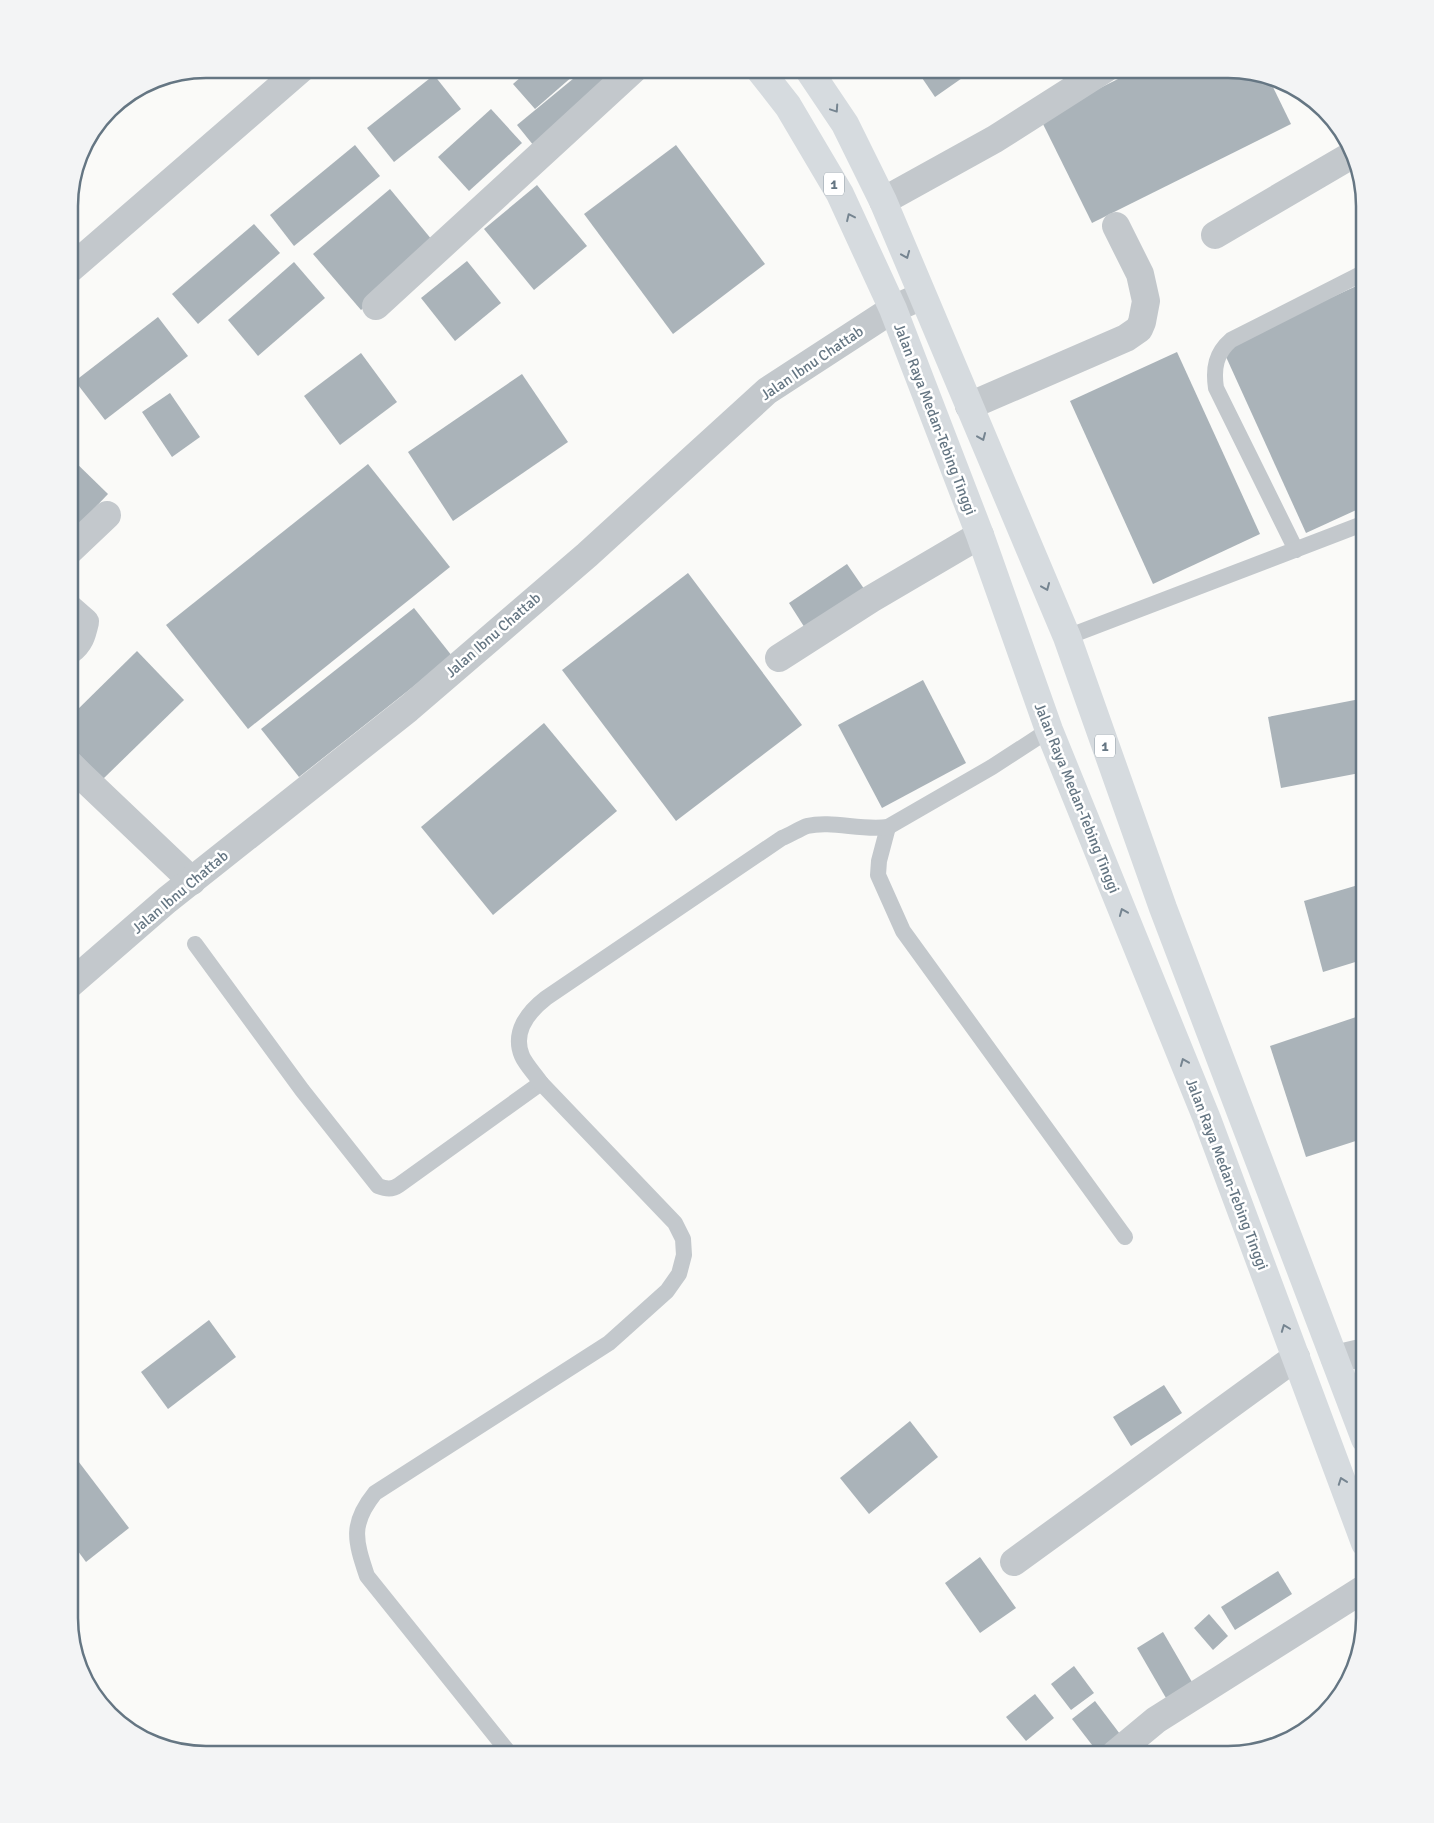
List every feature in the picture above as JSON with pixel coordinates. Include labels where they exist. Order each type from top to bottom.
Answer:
[{"type":"highway","name":"Jalan Raya Medan-Tebing Tinggi","points":[[766,78],[788,106],[840,194],[893,309],[980,535],[1049,730],[1207,1119],[1356,1519]]},
{"type":"highway","name":"1","points":[[814,78],[845,124],[883,201],[1067,637],[1163,908],[1356,1414]]},
{"type":"street","points":[[78,262],[292,77]]},
{"type":"street","points":[[376,306],[625,77]]},
{"type":"street","points":[[883,201],[995,139],[1091,78]]},
{"type":"street","points":[[1215,235],[1347,158]]},
{"type":"street","points":[[969,406],[1126,338],[1139,329],[1146,301],[1140,274],[1116,226]]},
{"type":"street","name":"Jalan Ibnu Chattab","points":[[77,978],[192,881],[416,702],[587,555],[767,390],[893,309],[922,296]]},
{"type":"street","points":[[78,543],[107,515]]},
{"type":"street","points":[[779,658],[871,599],[980,535]]},
{"type":"street","points":[[78,616],[84,622],[82,636],[78,643]]},
{"type":"street","points":[[78,772],[192,881]]},
{"type":"street","points":[[1336,1359],[1356,1354]]},
{"type":"street","points":[[1014,1562],[1296,1357]]},
{"type":"street","points":[[1125,1746],[1156,1720],[1356,1594]]},
{"type":"lane","points":[[1296,550],[1216,388],[1214,375],[1217,360],[1222,348],[1231,340],[1356,277]]},
{"type":"lane","points":[[1067,637],[1356,527]]},
{"type":"lane","points":[[504,1746],[366,1576],[357,1548],[357,1529],[363,1508],[374,1493],[609,1343],[667,1290],[679,1274],[684,1255],[683,1239],[675,1223],[541,1082],[522,1056],[518,1038],[522,1023],[531,1010],[546,998],[782,838],[808,826],[827,825],[875,829],[888,826],[984,772],[1049,730]]},
{"type":"lane","points":[[888,826],[879,861],[878,875],[903,931],[1125,1237]]},
{"type":"lane","points":[[195,944],[302,1090],[378,1186],[393,1189],[400,1185],[541,1082]]},
{"type":"building","points":[[431,77],[436,77],[461,109],[394,162],[367,128]]},
{"type":"building","points":[[521,77],[571,77],[535,109],[513,84]]},
{"type":"building","points":[[575,77],[612,77],[534,146],[517,125]]},
{"type":"building","points":[[922,78],[963,78],[935,97]]},
{"type":"building","points":[[1120,78],[1237,78],[1272,85],[1291,124],[1092,223],[1040,118]]},
{"type":"building","points":[[491,109],[522,143],[469,191],[438,157]]},
{"type":"building","points":[[355,145],[380,176],[294,246],[270,215]]},
{"type":"building","points":[[676,145],[765,264],[673,334],[584,214]]},
{"type":"building","points":[[537,185],[587,246],[534,290],[484,229]]},
{"type":"building","points":[[390,189],[437,246],[361,310],[313,254]]},
{"type":"building","points":[[254,224],[280,253],[198,324],[172,294]]},
{"type":"building","points":[[467,261],[501,303],[455,341],[421,298]]},
{"type":"building","points":[[294,262],[325,298],[258,356],[228,320]]},
{"type":"building","points":[[1356,286],[1356,510],[1306,533],[1222,348]]},
{"type":"building","points":[[158,317],[188,356],[105,420],[78,385],[78,379]]},
{"type":"building","points":[[1177,352],[1260,534],[1153,584],[1070,401]]},
{"type":"building","points":[[361,353],[397,402],[340,445],[304,396]]},
{"type":"building","points":[[522,374],[568,442],[453,521],[408,452]]},
{"type":"building","points":[[170,393],[200,437],[172,457],[142,412]]},
{"type":"building","points":[[368,464],[450,567],[248,729],[166,625]]},
{"type":"building","points":[[78,465],[108,494],[78,526]]},
{"type":"building","points":[[847,564],[869,596],[810,636],[789,603]]},
{"type":"building","points":[[688,573],[802,725],[676,821],[562,670]]},
{"type":"building","points":[[414,608],[452,656],[299,777],[261,729]]},
{"type":"building","points":[[137,651],[184,700],[103,779],[78,753],[78,709]]},
{"type":"building","points":[[923,680],[966,763],[882,808],[838,725]]},
{"type":"building","points":[[1356,700],[1356,774],[1281,788],[1268,717]]},
{"type":"building","points":[[544,723],[617,811],[493,915],[421,827]]},
{"type":"building","points":[[1356,886],[1356,962],[1323,972],[1304,901]]},
{"type":"building","points":[[1356,1017],[1356,1141],[1306,1157],[1270,1046]]},
{"type":"building","points":[[209,1320],[236,1357],[168,1409],[141,1372]]},
{"type":"building","points":[[1164,1385],[1182,1413],[1131,1446],[1113,1417]]},
{"type":"building","points":[[910,1421],[938,1457],[869,1514],[840,1478]]},
{"type":"building","points":[[77,1460],[129,1528],[86,1562],[77,1550]]},
{"type":"building","points":[[980,1557],[1016,1608],[980,1633],[945,1583]]},
{"type":"building","points":[[1278,1571],[1292,1594],[1235,1630],[1221,1607]]},
{"type":"building","points":[[1209,1614],[1228,1636],[1213,1650],[1194,1628]]},
{"type":"building","points":[[1163,1632],[1192,1682],[1166,1698],[1137,1648]]},
{"type":"building","points":[[1074,1666],[1094,1693],[1071,1710],[1051,1684]]},
{"type":"building","points":[[1035,1694],[1054,1718],[1026,1741],[1006,1717]]},
{"type":"building","points":[[1095,1701],[1123,1738],[1113,1746],[1093,1746],[1072,1719]]}]
